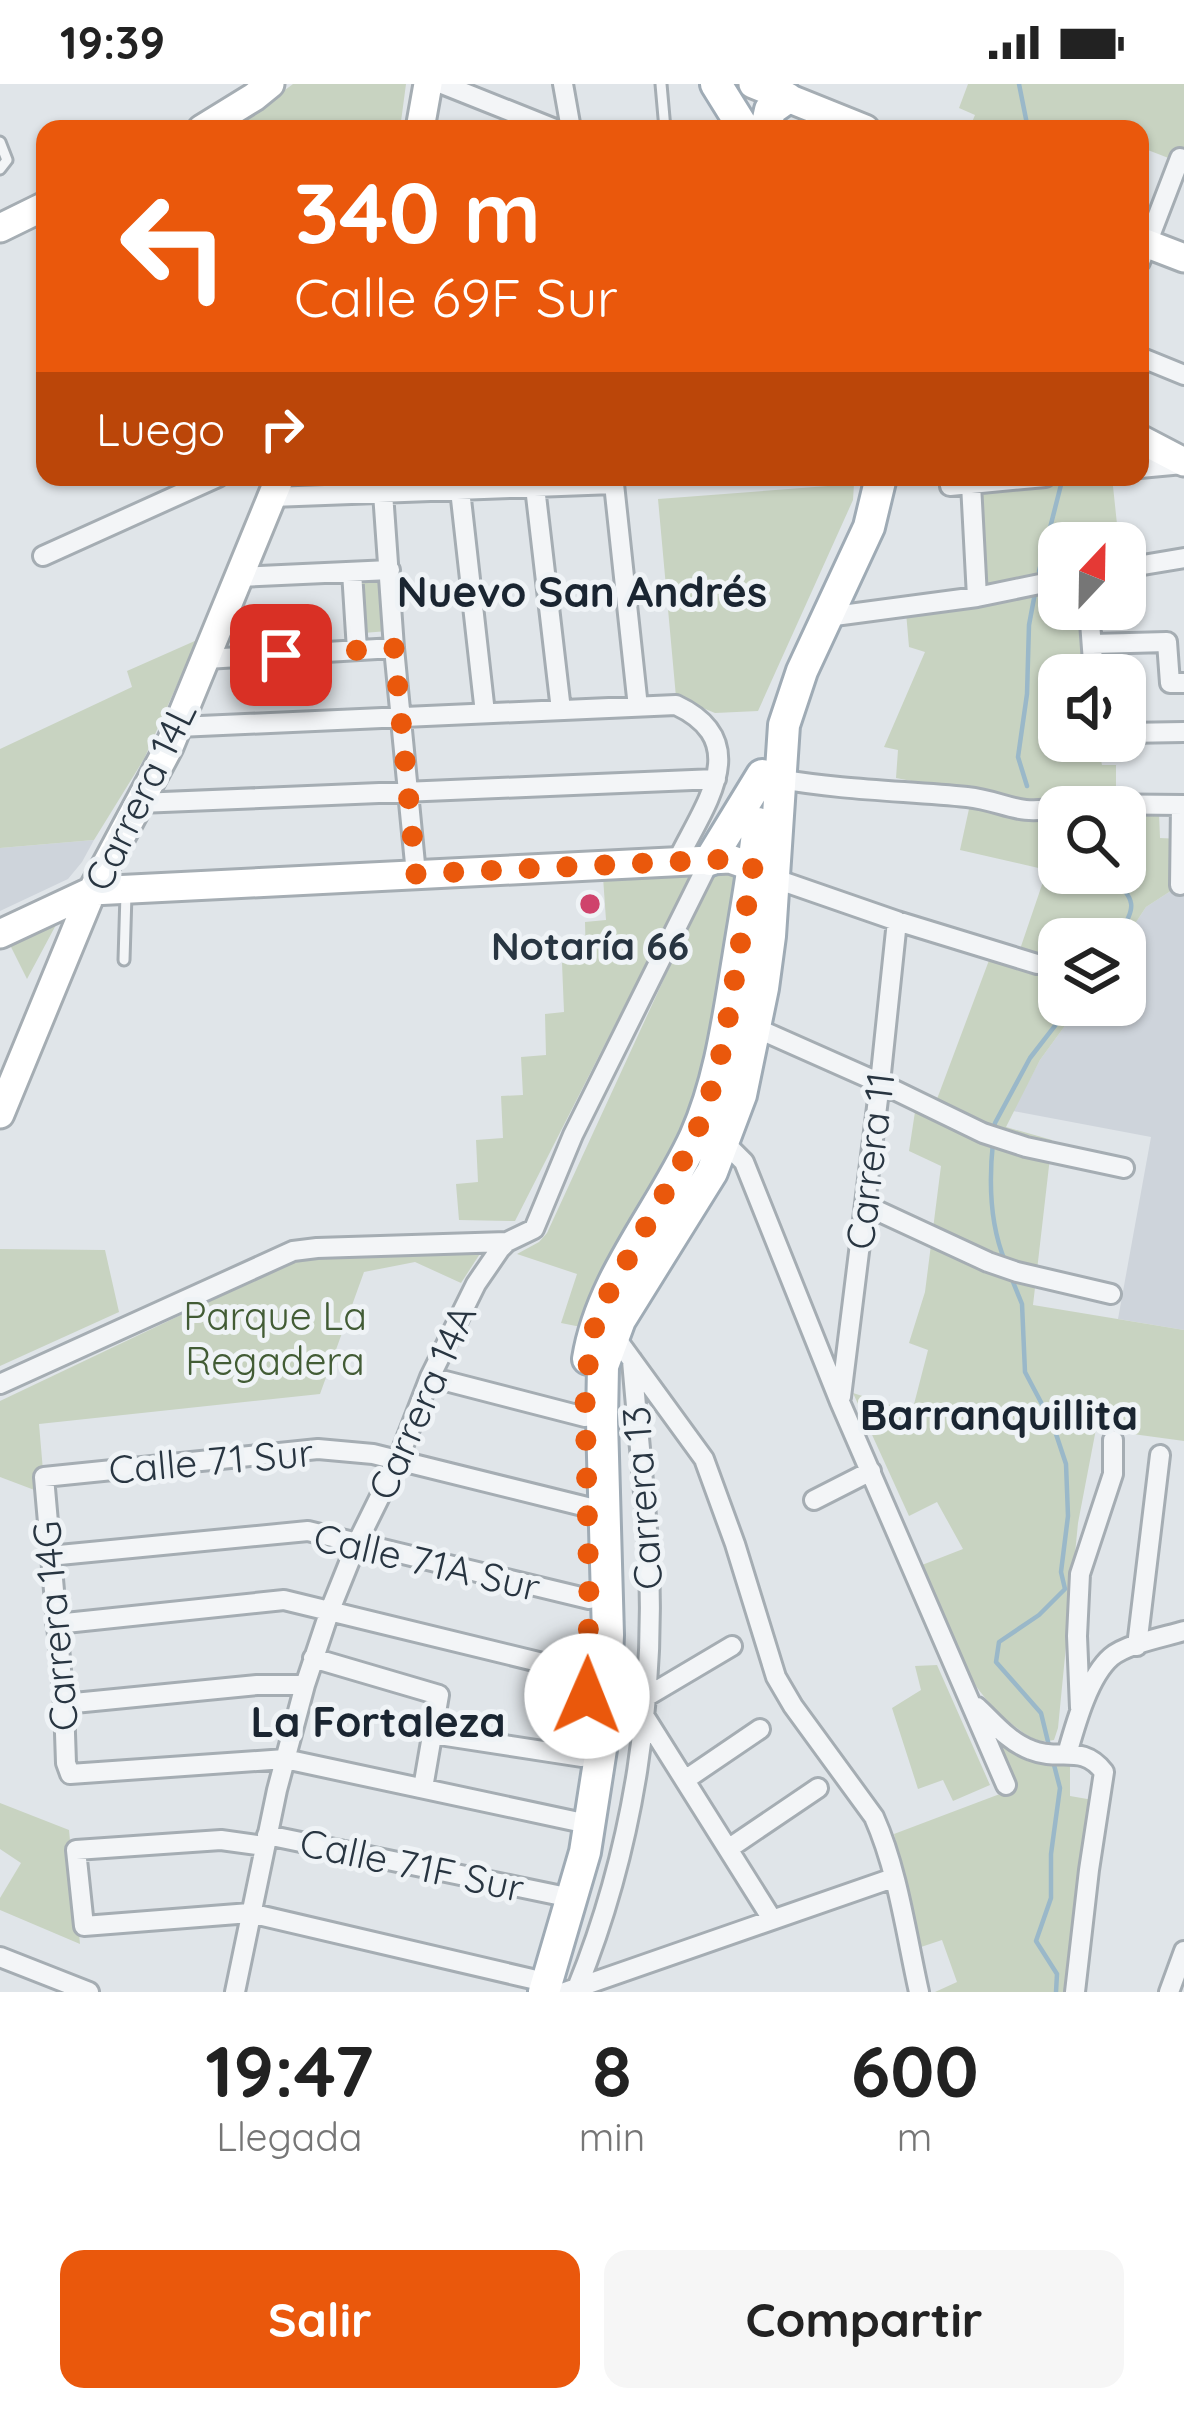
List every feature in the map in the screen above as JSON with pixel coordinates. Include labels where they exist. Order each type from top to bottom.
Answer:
[{"type":"main road","points":[[716,84],[738,120]]},
{"type":"main road","points":[[740,84],[761,120]]},
{"type":"main road","points":[[768,120],[770,110],[788,98]]},
{"type":"main road","points":[[534,1988],[585,1852],[604,1730],[608,1626],[603,1366],[622,1347],[700,1194],[724,1043],[763,873],[771,777],[766,728],[775,693],[850,528],[863,486]]},
{"type":"main road","points":[[710,860],[771,777],[788,708],[868,527],[879,486]]},
{"type":"main road","points":[[534,1988],[574,1821],[582,1757],[589,1599],[587,1362],[598,1317],[741,1095],[770,936],[763,873]]},
{"type":"street","points":[[422,120],[428,84]]},
{"type":"street","points":[[442,84],[532,120]]},
{"type":"street","points":[[563,84],[569,120]]},
{"type":"street","points":[[753,84],[843,120]]},
{"type":"street","points":[[214,120],[257,88]]},
{"type":"street","points":[[1149,233],[1182,159]]},
{"type":"street","points":[[0,227],[36,210]]},
{"type":"street","points":[[1149,250],[1184,258]]},
{"type":"street","points":[[1149,361],[1184,375]]},
{"type":"street","points":[[1149,444],[1184,463]]},
{"type":"street","points":[[1149,467],[1184,463]]},
{"type":"street","points":[[43,556],[198,486]]},
{"type":"street","points":[[276,487],[383,493],[562,486]]},
{"type":"street","points":[[614,486],[638,707]]},
{"type":"street","points":[[971,486],[977,597]]},
{"type":"street","name":"Carrera 14L","points":[[0,1114],[92,891],[178,727],[276,487]]},
{"type":"street","points":[[536,487],[561,710]]},
{"type":"street","points":[[460,490],[485,713]]},
{"type":"street","points":[[383,493],[416,874]]},
{"type":"street","points":[[1146,564],[1184,558]]},
{"type":"street","points":[[240,577],[390,570]]},
{"type":"street","points":[[352,572],[357,650]]},
{"type":"street","points":[[827,617],[1038,584]]},
{"type":"street","points":[[1091,630],[1093,654]]},
{"type":"street","points":[[1092,644],[1166,642],[1177,683]]},
{"type":"street","points":[[206,658],[394,648]]},
{"type":"street","points":[[178,727],[676,705],[700,716],[716,738],[720,765],[677,861]]},
{"type":"street","points":[[1146,732],[1184,731]]},
{"type":"street","points":[[771,777],[967,797],[1038,811]]},
{"type":"street","points":[[139,803],[716,779]]},
{"type":"street","points":[[1146,805],[1182,805],[1180,885]]},
{"type":"street","name":"Carrera 14A","points":[[235,1992],[304,1685],[357,1543],[476,1284],[507,1242],[534,1229],[573,1135],[710,860]]},
{"type":"street","points":[[0,934],[92,891],[738,860],[897,921],[1037,964]]},
{"type":"street","name":"Carrera 11","points":[[840,1402],[897,921]]},
{"type":"street","points":[[756,1028],[983,1133],[1124,1168]]},
{"type":"street","points":[[710,1141],[745,1162],[840,1402],[1006,1785]]},
{"type":"street","points":[[865,1204],[997,1265],[1111,1294]]},
{"type":"street","points":[[0,1384],[304,1249],[507,1242]]},
{"type":"street","points":[[622,1347],[704,1459],[776,1677],[874,1816],[919,1992]]},
{"type":"street","name":"Carrera 13","points":[[571,1990],[598,1934],[620,1857],[646,1707],[648,1546],[622,1347]]},
{"type":"street","points":[[430,1377],[585,1417]]},
{"type":"street","points":[[1080,1708],[1080,1574],[1113,1474],[1114,1440]]},
{"type":"street","name":"Calle 71 Sur","points":[[44,1477],[318,1449],[374,1454],[587,1507]]},
{"type":"street","points":[[1137,1646],[1160,1455]]},
{"type":"street","points":[[814,1500],[871,1472]]},
{"type":"street","name":"Carrera 14G","points":[[44,1477],[70,1774],[285,1759]]},
{"type":"street","name":"Calle 71A Sur","points":[[49,1556],[308,1531],[589,1599]]},
{"type":"street","points":[[56,1624],[284,1600],[588,1674]]},
{"type":"street","points":[[1064,1754],[1080,1708],[1109,1659],[1184,1631]]},
{"type":"street","points":[[732,1646],[646,1707],[685,1780],[772,1919]]},
{"type":"street","points":[[313,1658],[439,1695],[423,1788]]},
{"type":"street","points":[[64,1704],[257,1685],[304,1685]]},
{"type":"street","points":[[969,1699],[1010,1738],[1040,1753],[1088,1757],[1104,1772],[1075,1992]]},
{"type":"street","points":[[685,1780],[760,1729]]},
{"type":"street","points":[[434,1734],[582,1757]]},
{"type":"street","points":[[285,1759],[574,1821]]},
{"type":"street","points":[[728,1850],[818,1788]]},
{"type":"street","name":"Calle 71F Sur","points":[[250,1913],[84,1926],[76,1850],[266,1841],[556,1895]]},
{"type":"street","points":[[571,1990],[893,1878]]},
{"type":"street","points":[[250,1913],[534,1988]]},
{"type":"street","points":[[1169,1992],[1184,1951]]},
{"type":"street","points":[[0,1957],[89,1992]]},
{"type":"lane","points":[[661,84],[664,120]]},
{"type":"lane","points":[[0,142],[8,160],[0,169]]},
{"type":"lane","points":[[124,960],[126,889]]},
{"type":"shaded area","points":[[94,840],[68,879],[0,911],[0,848]]},
{"type":"shaded area","points":[[1184,885],[1184,1330],[1118,1319],[1151,1137],[1013,1111],[1065,1026],[1146,1026],[1146,918],[1139,918],[1146,907]]},
{"type":"green space","points":[[293,84],[406,84],[401,120],[245,120]]},
{"type":"green space","points":[[968,84],[1184,84],[1184,164],[1149,150],[1149,120],[973,120],[975,115],[959,108]]},
{"type":"green space","points":[[854,486],[853,500],[758,711],[715,713],[676,697],[658,499]]},
{"type":"green space","points":[[981,486],[1113,486],[1117,522],[1038,522],[1038,630],[1088,630],[1089,654],[1038,654],[1038,762],[1116,765],[1116,786],[1038,786],[1038,868],[960,850],[974,786],[896,778],[898,750],[884,747],[925,652],[909,647],[906,612],[981,605]]},
{"type":"green space","points":[[383,577],[388,631],[363,633],[358,579]]},
{"type":"green space","points":[[197,640],[144,759],[94,840],[0,848],[0,749],[132,687],[127,671]]},
{"type":"green space","points":[[1146,813],[1159,813],[1160,838],[1181,839],[1180,885],[1146,907],[1139,918],[1038,918],[1038,1026],[1065,1026],[1040,1060],[1006,1127],[1052,1140],[1033,1305],[1184,1330],[1184,1441],[1096,1429],[1078,1523],[1058,1728],[1054,1740],[1048,1741],[1032,1738],[1013,1725],[967,1672],[922,1565],[963,1549],[937,1502],[909,1516],[853,1393],[912,1412],[928,1350],[909,1343],[925,1292],[941,1166],[909,1151],[918,1092],[937,1099],[991,955],[1016,961],[1039,894],[1146,894]]},
{"type":"green space","points":[[729,867],[741,880],[721,1007],[691,1111],[581,1327],[561,1323],[577,1274],[517,1254],[547,1233],[715,868]]},
{"type":"green space","points":[[694,869],[515,1221],[459,1220],[456,1184],[478,1182],[476,1140],[503,1138],[501,1096],[523,1095],[521,1057],[546,1055],[545,1014],[564,1012],[562,963],[586,962],[585,922],[606,920],[603,877]]},
{"type":"green space","points":[[57,923],[27,979],[7,939]]},
{"type":"green space","name":"Parque La Regadera","points":[[485,1246],[461,1283],[415,1262],[364,1272],[320,1394],[39,1424],[45,1494],[0,1477],[0,1401],[288,1264]]},
{"type":"green space","points":[[0,1249],[105,1250],[119,1312],[0,1366]]},
{"type":"green space","points":[[937,1665],[990,1785],[953,1801],[943,1780],[918,1789],[892,1708],[921,1690],[915,1666]]},
{"type":"green space","points":[[988,1731],[1026,1757],[1070,1763],[1070,1796],[1093,1800],[1073,1992],[935,1992],[957,1982],[942,1940],[921,1947],[894,1834],[1013,1789]]},
{"type":"green space","points":[[0,1803],[69,1830],[80,1944],[0,1910],[0,1898],[21,1863],[0,1849]]},
{"type":"waterway","points":[[1019,84],[1026,120]]},
{"type":"waterway","points":[[1052,522],[1061,486]]},
{"type":"waterway","points":[[1027,786],[1018,757],[1035,593]]},
{"type":"waterway","points":[[1127,894],[1128,918]]},
{"type":"waterway","points":[[994,1131],[1030,1058],[1055,1026]]},
{"type":"waterway","points":[[993,1142],[992,1202],[1005,1261]]},
{"type":"waterway","points":[[1011,1277],[1022,1304],[1025,1372],[1053,1425],[1066,1464],[1068,1516],[1061,1572],[1065,1589],[1039,1615],[999,1642],[996,1662],[1041,1713],[1050,1750]]},
{"type":"waterway","points":[[1053,1761],[1060,1788],[1051,1898],[1036,1941],[1057,1974],[1056,1992]]},
{"type":"place","name":"Notaría 66","points":[[590,904]]},
{"type":"district","name":"Nuevo San Andrés","points":[[582,592]]},
{"type":"district","name":"Barranquillita","points":[[999,1415]]},
{"type":"district","name":"La Fortaleza","points":[[378,1722]]},
{"type":"route","points":[[281,655],[394,648],[416,874],[730,859],[753,867],[724,1043],[705,1113],[606,1298],[591,1337],[585,1396],[587,1696]]}]
